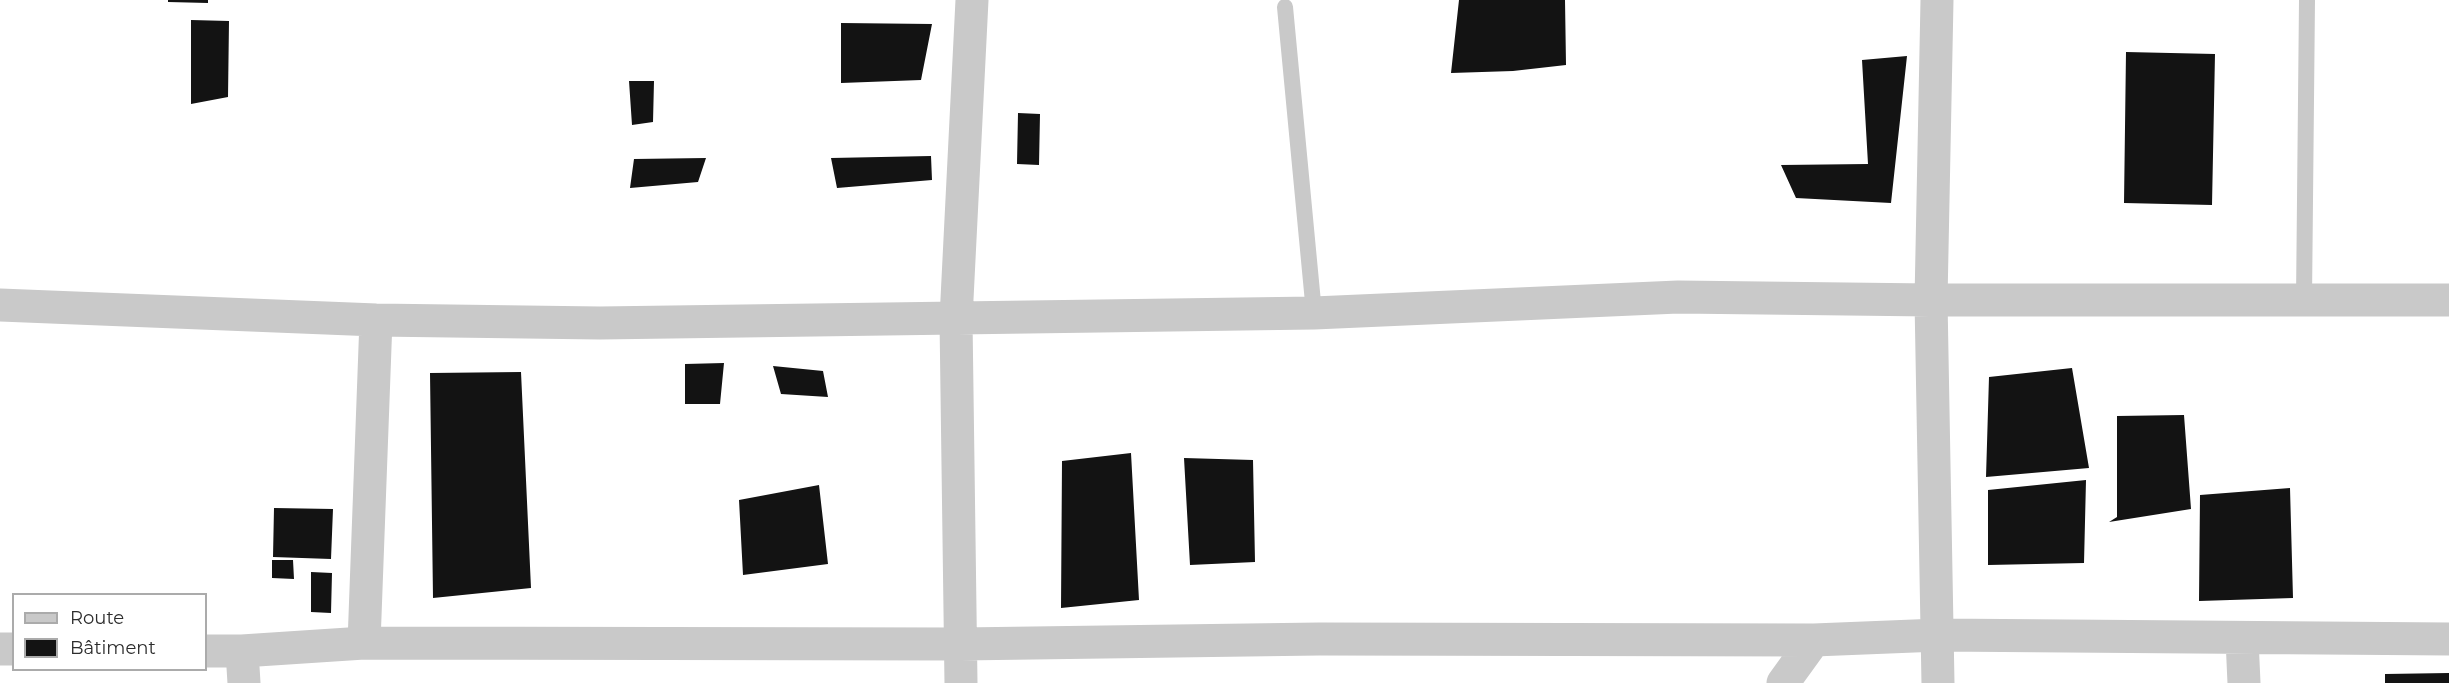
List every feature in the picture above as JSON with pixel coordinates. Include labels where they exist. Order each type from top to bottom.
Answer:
[{"type":"street","points":[[961,683],[956,319],[972,0]]},
{"type":"street","points":[[1937,0],[1931,300],[1939,635],[1938,683]]},
{"type":"street","points":[[0,305],[376,320],[600,323],[1314,313],[1678,297],[1931,300],[2449,300]]},
{"type":"street","points":[[364,643],[376,320]]},
{"type":"street","points":[[207,651],[364,643],[961,644],[1318,639],[1814,640],[1939,635],[2449,639]]},
{"type":"street","points":[[2242,639],[2244,683]]},
{"type":"street","points":[[1783,683],[1814,640]]},
{"type":"street","points":[[242,651],[244,683]]},
{"type":"lane","points":[[2304,300],[2307,0]]},
{"type":"lane","points":[[1285,7],[1314,313]]},
{"type":"building","points":[[168,0],[208,0],[208,3],[168,2]]},
{"type":"building","points":[[1459,0],[1565,0],[1566,65],[1513,71],[1451,73]]},
{"type":"building","points":[[191,20],[229,21],[228,97],[191,104]]},
{"type":"building","points":[[841,23],[932,24],[921,80],[841,83]]},
{"type":"building","points":[[2126,52],[2215,54],[2212,205],[2124,203]]},
{"type":"building","points":[[1907,56],[1891,203],[1796,198],[1781,165],[1868,164],[1862,60]]},
{"type":"building","points":[[629,81],[654,81],[653,122],[632,125]]},
{"type":"building","points":[[1018,113],[1040,114],[1039,165],[1017,164]]},
{"type":"building","points":[[931,156],[932,180],[837,188],[831,158]]},
{"type":"building","points":[[706,158],[698,182],[630,188],[634,159]]},
{"type":"building","points":[[724,363],[720,404],[685,404],[685,364]]},
{"type":"building","points":[[773,366],[823,371],[828,397],[781,394]]},
{"type":"building","points":[[2072,368],[2089,468],[1986,477],[1989,377]]},
{"type":"building","points":[[521,372],[531,588],[433,598],[430,373]]},
{"type":"building","points":[[2184,415],[2191,509],[2109,522],[2117,517],[2117,416]]},
{"type":"building","points":[[1131,453],[1139,600],[1061,608],[1062,461]]},
{"type":"building","points":[[1184,458],[1253,460],[1255,562],[1190,565]]},
{"type":"building","points":[[2086,480],[2084,563],[1988,565],[1988,490]]},
{"type":"building","points":[[819,485],[828,564],[743,575],[739,500]]},
{"type":"building","points":[[2290,488],[2293,598],[2199,601],[2200,495]]},
{"type":"building","points":[[274,508],[333,509],[331,559],[273,557]]},
{"type":"building","points":[[272,560],[293,560],[294,579],[272,578]]},
{"type":"building","points":[[311,572],[332,573],[331,613],[311,612]]},
{"type":"building","points":[[2449,673],[2449,683],[2385,683],[2385,674]]}]
